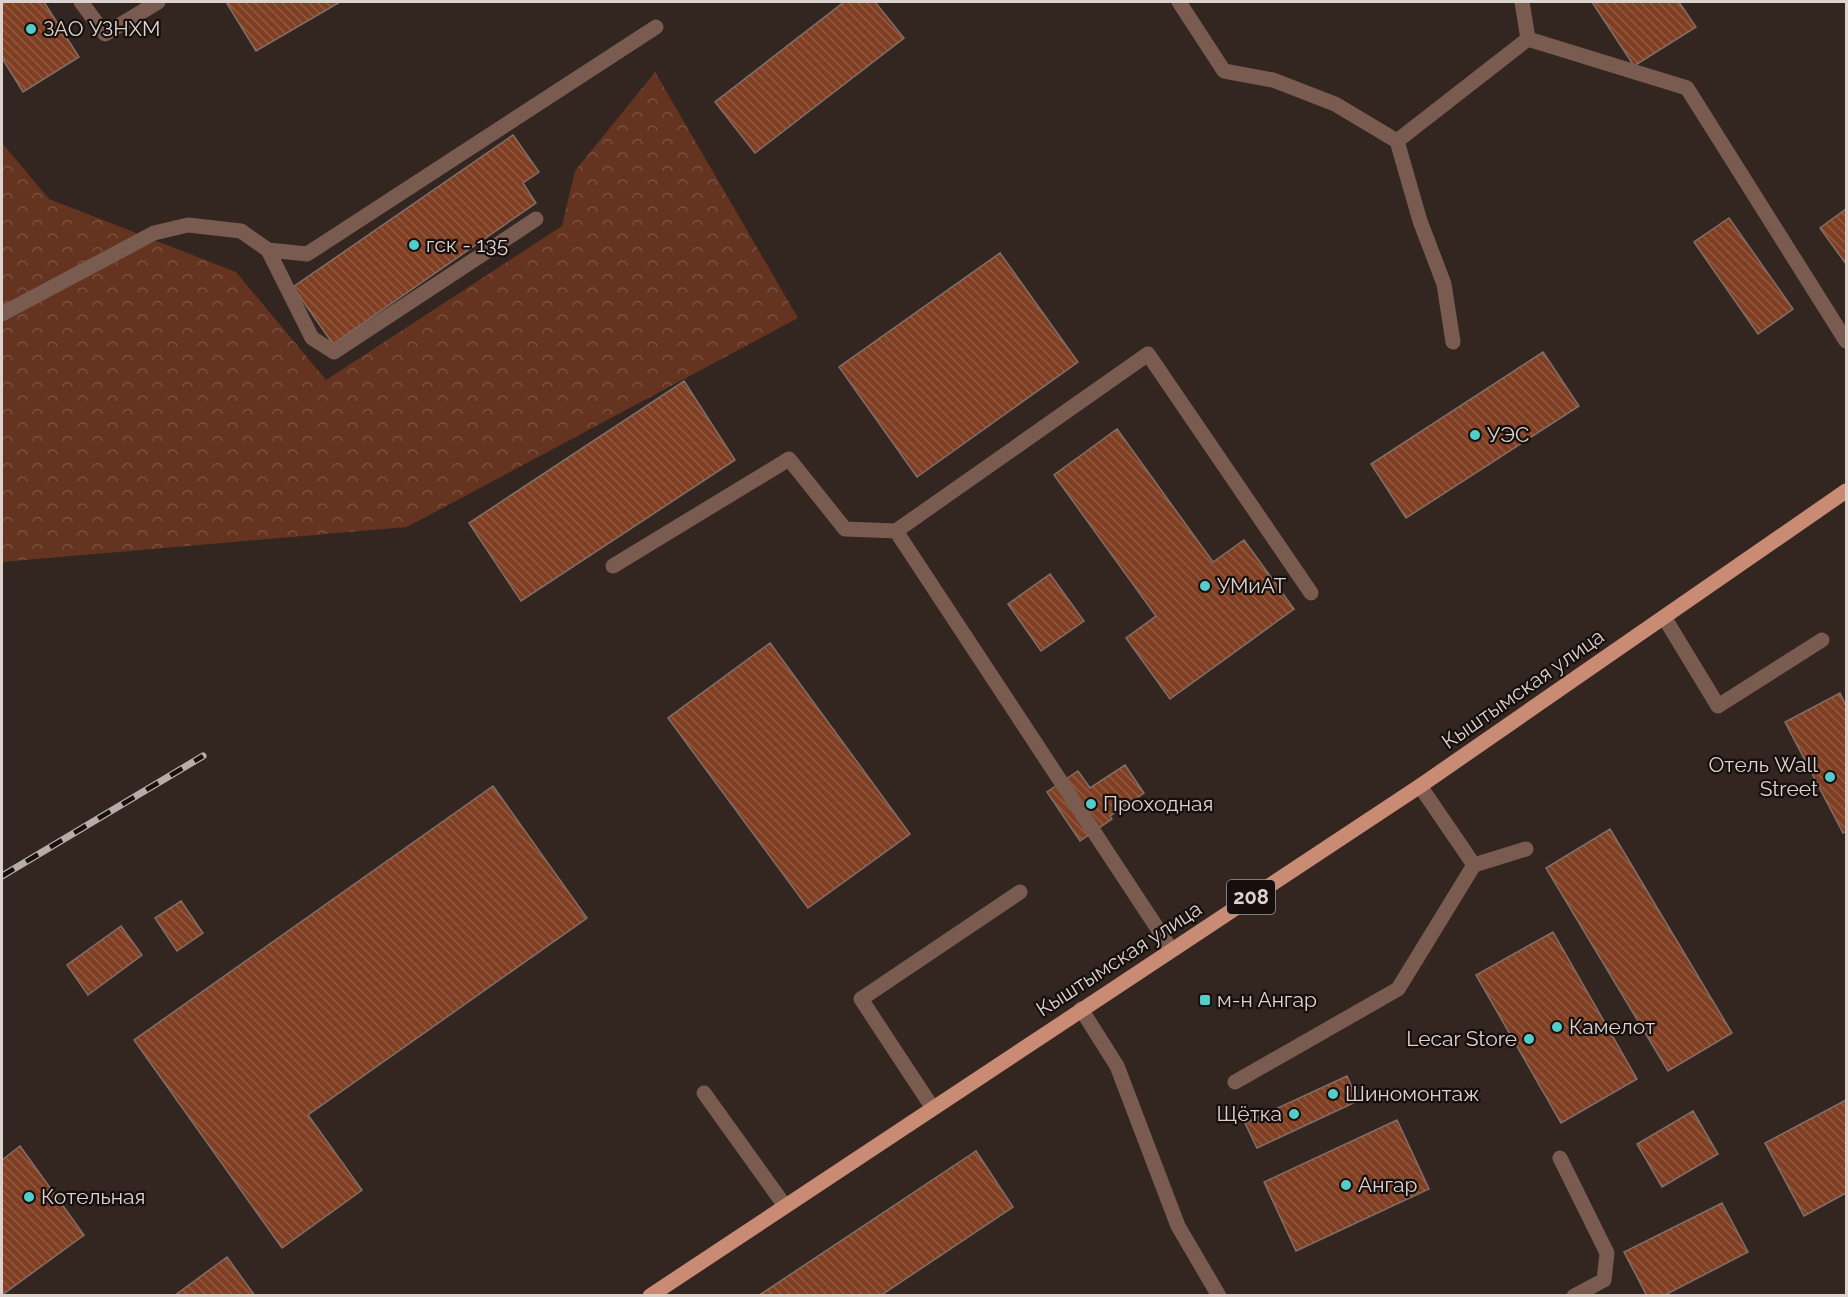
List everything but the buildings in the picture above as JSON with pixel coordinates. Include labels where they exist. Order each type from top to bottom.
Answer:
[{"type":"main road","name":"Кыштымская улица","points":[[650,1296],[932,1107],[1420,786],[1846,491]]},
{"type":"lane","points":[[81,2],[105,34],[158,2]]},
{"type":"lane","points":[[1179,2],[1224,70],[1273,80],[1335,104],[1397,141],[1420,221],[1444,284],[1453,342]]},
{"type":"lane","points":[[1522,2],[1527,39]]},
{"type":"lane","points":[[268,250],[307,254],[656,27]]},
{"type":"lane","points":[[1397,141],[1527,39]]},
{"type":"lane","points":[[1527,39],[1687,88],[1846,341]]},
{"type":"lane","points":[[2,314],[154,233],[189,225],[242,231],[268,250],[312,338],[334,352],[536,219]]},
{"type":"lane","points":[[613,566],[789,459],[845,529],[896,531],[1148,354],[1311,593]]},
{"type":"lane","points":[[896,531],[1171,949]]},
{"type":"lane","points":[[1664,616],[1718,706],[1822,640]]},
{"type":"lane","points":[[1420,786],[1474,866]]},
{"type":"lane","points":[[1235,1082],[1398,989],[1474,866],[1526,849]]},
{"type":"lane","points":[[932,1107],[861,999],[1020,892]]},
{"type":"lane","points":[[1081,1009],[1117,1066],[1178,1226],[1219,1296]]},
{"type":"lane","points":[[704,1094],[785,1206]]},
{"type":"lane","points":[[1560,1158],[1606,1253],[1604,1280],[1574,1296]]},
{"type":"green space","points":[[655,72],[798,318],[407,527],[2,562],[2,143],[49,199],[236,272],[326,380],[562,226],[575,171]]},
{"type":"railway","points":[[2,876],[203,756]]},
{"type":"place","name":"ЗАО УЗНХМ","points":[[31,29]]},
{"type":"place","name":"гск - 135","points":[[414,245]]},
{"type":"place","name":"УЭС","points":[[1475,435]]},
{"type":"place","name":"УМиАТ","points":[[1205,586]]},
{"type":"place","name":"Отель Wall Street","points":[[1830,777]]},
{"type":"place","name":"Проходная","points":[[1091,804]]},
{"type":"place","name":"м-н Ангар","points":[[1205,1000]]},
{"type":"place","name":"Камелот","points":[[1557,1027]]},
{"type":"place","name":"Lecar Store","points":[[1529,1039]]},
{"type":"place","name":"Шиномонтаж","points":[[1333,1094]]},
{"type":"place","name":"Щётка","points":[[1294,1114]]},
{"type":"place","name":"Ангар","points":[[1346,1185]]},
{"type":"place","name":"Котельная","points":[[29,1197]]}]
